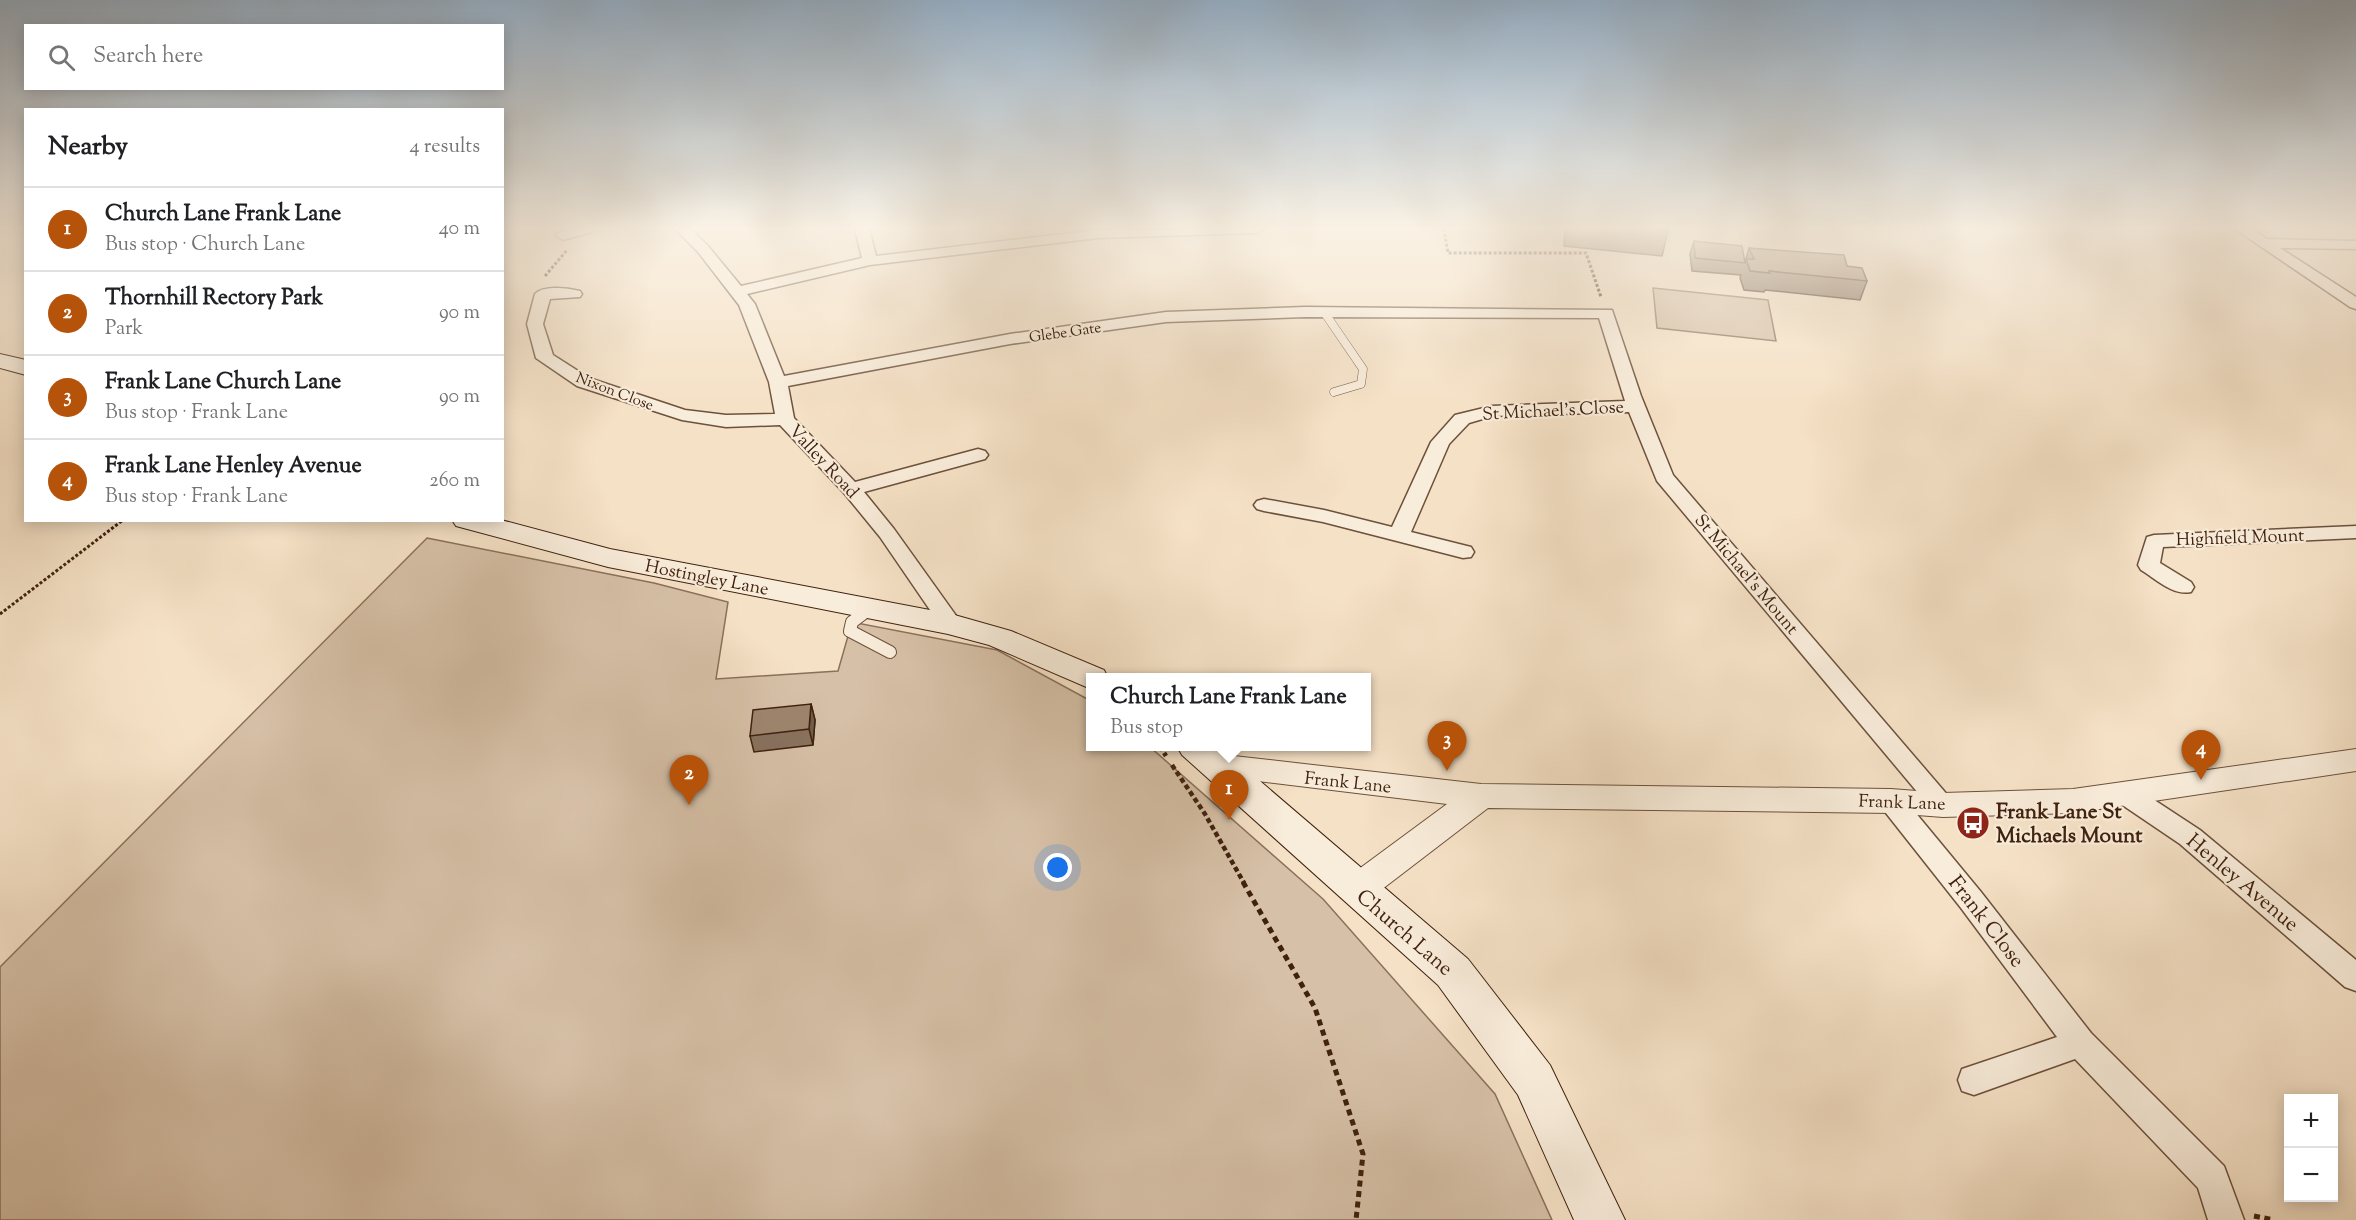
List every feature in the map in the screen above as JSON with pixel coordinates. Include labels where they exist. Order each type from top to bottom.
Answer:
[{"type":"main road","points":[[0,362],[24,368]]},
{"type":"main road","name":"Hostingley Lane","points":[[473,522],[608,558],[951,624],[1000,638],[1086,675]]},
{"type":"main road","name":"Church Lane","points":[[1202,753],[1356,890],[1453,972],[1534,1080],[1600,1220]]},
{"type":"street","name":"Valley Road","points":[[731,286],[747,304],[778,382],[785,419],[851,489],[888,534],[951,624]]},
{"type":"street","points":[[736,292],[762,286]]},
{"type":"street","points":[[2329,286],[2356,304]]},
{"type":"street","points":[[543,294],[574,294]]},
{"type":"street","name":"Nixon Close","points":[[543,294],[535,324],[545,358],[583,382],[682,416],[726,421],[785,419]]},
{"type":"street","name":"Glebe Gate","points":[[778,382],[1010,339],[1166,317],[1324,312],[1606,313]]},
{"type":"street","name":"St Michael's Mount","points":[[1606,313],[1636,406],[1664,477],[1943,805]]},
{"type":"street","name":"St Michael's Close","points":[[1399,536],[1440,442],[1462,419],[1492,411],[1636,406]]},
{"type":"street","points":[[851,489],[978,455]]},
{"type":"street","points":[[1264,505],[1324,516],[1463,552]]},
{"type":"street","name":"Highfield Mount","points":[[2183,586],[2149,565],[2154,541],[2356,532]]},
{"type":"street","name":"Frank Lane","points":[[1202,753],[1481,796],[1891,801],[1943,805],[2073,801],[2356,760]]},
{"type":"street","name":"Henley Avenue","points":[[2124,794],[2190,837],[2356,978]]},
{"type":"street","points":[[1356,890],[1481,796]]},
{"type":"street","name":"Frank Close","points":[[1891,801],[1971,900],[2080,1043],[2212,1178],[2226,1220]]},
{"type":"street","points":[[1974,1080],[2080,1043]]},
{"type":"lane","points":[[1324,312],[1363,369],[1361,384],[1334,392]]},
{"type":"lane","points":[[870,607],[852,622],[850,631],[890,652]]},
{"type":"path","points":[[539,286],[543,294]]},
{"type":"path","points":[[1597,286],[1606,313]]},
{"type":"path","points":[[0,614],[120,522]]},
{"type":"path","points":[[1163,751],[1205,814],[1315,1008],[1363,1154],[1356,1220]]},
{"type":"shaded area","points":[[1653,288],[1768,300],[1776,341],[1657,328]]},
{"type":"shaded area","points":[[427,538],[654,583],[728,602],[716,679],[838,671],[852,622],[997,650],[1086,698],[1086,751],[1155,751],[1323,899],[1495,1094],[1552,1220],[0,1220],[0,967]]},
{"type":"building","points":[[811,704],[809,729],[750,736],[753,710]]},
{"type":"place","name":"Frank Lane Church Lane","points":[[1447,771]]},
{"type":"place","name":"Frank Lane Henley Avenue","points":[[2201,780]]},
{"type":"place","name":"Thornhill Rectory Park","points":[[689,805]]},
{"type":"place","name":"Church Lane Frank Lane","points":[[1229,820]]},
{"type":"place","name":"Frank Lane St Michaels Mount","points":[[1973,823]]}]
